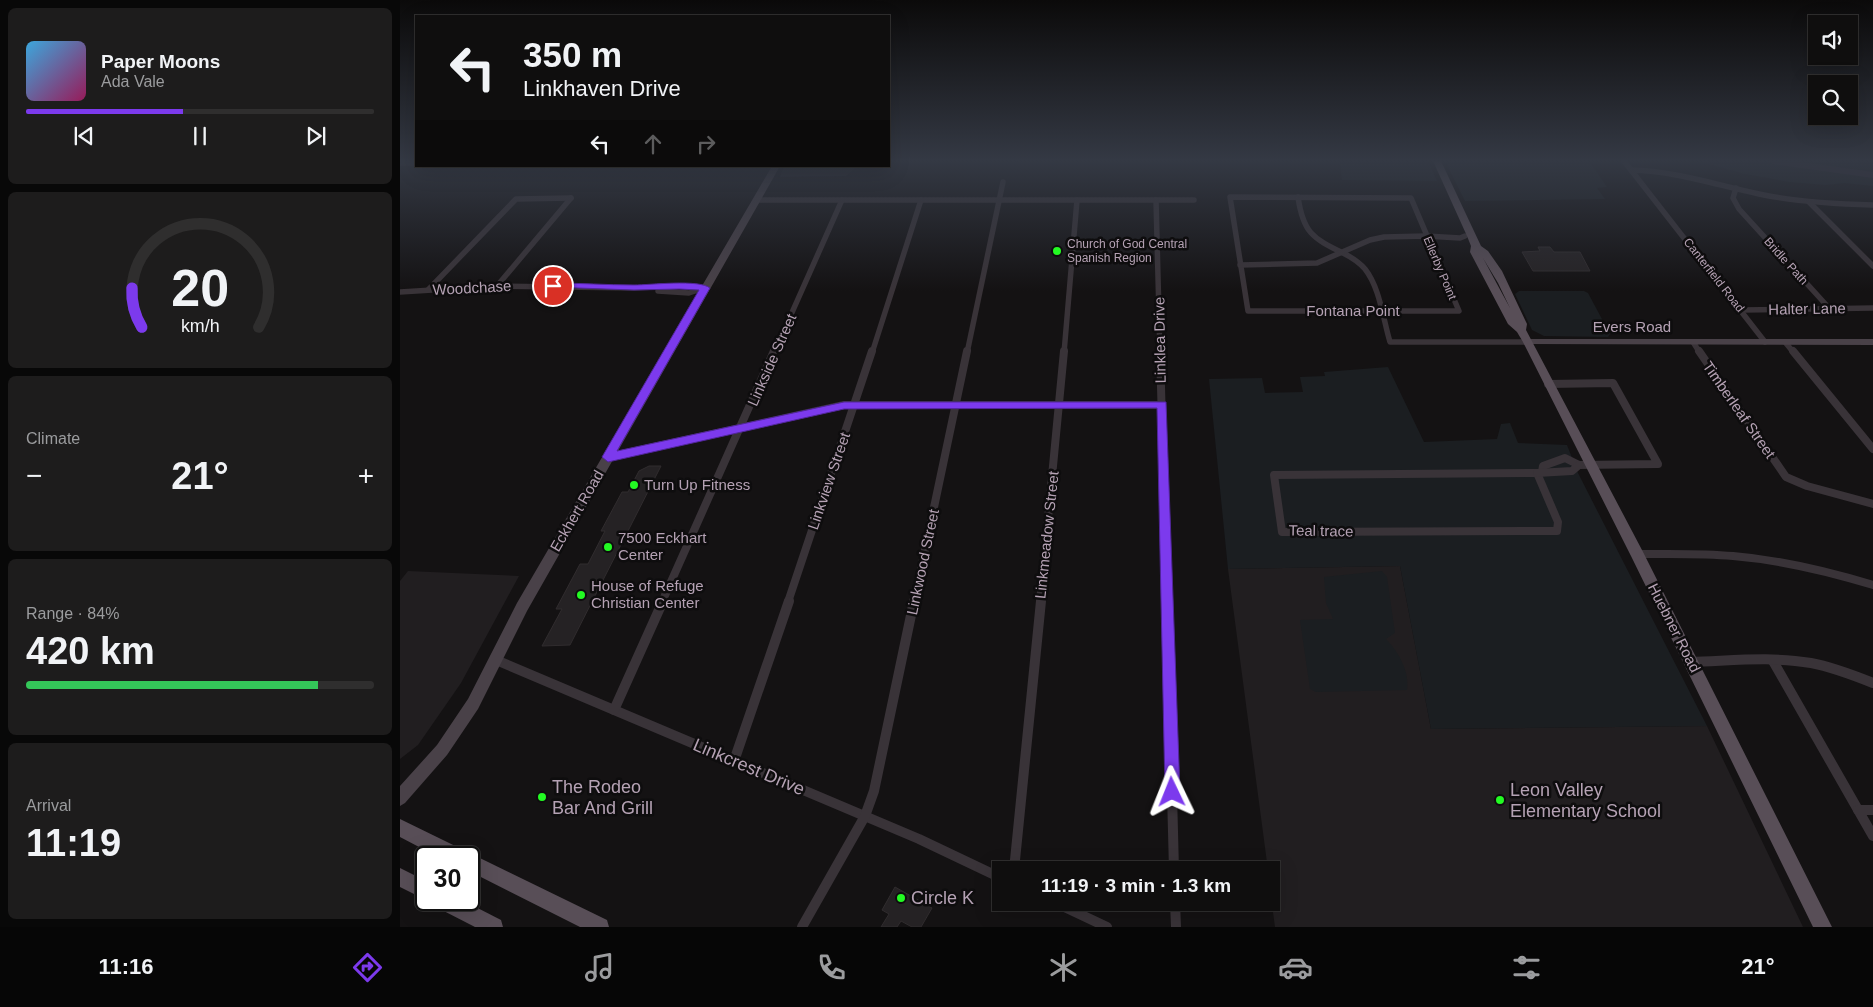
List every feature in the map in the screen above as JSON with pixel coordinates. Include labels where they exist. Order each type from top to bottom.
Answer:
[{"type":"main road","name":"Eckhert Road","points":[[400,798],[423,774],[455,734],[496,660],[522,607],[705,288],[755,204]]},
{"type":"main road","name":"Huebner Road","points":[[1455,204],[1468,236],[1476,246],[1476,252],[1513,324],[1525,336],[1585,465],[1637,554],[1823,927]]},
{"type":"main road","name":"Evers Road","points":[[1525,336],[1693,342],[1873,342]]},
{"type":"main road","points":[[400,828],[436,846]]},
{"type":"main road","points":[[480,867],[600,927]]},
{"type":"main road","points":[[400,877],[415,885]]},
{"type":"main road","points":[[464,911],[494,927]]},
{"type":"street","points":[[428,290],[511,204]]},
{"type":"street","points":[[497,286],[566,204]]},
{"type":"street","name":"Linkside Street","points":[[614,710],[742,428],[840,204]]},
{"type":"street","name":"Linkview Street","points":[[734,761],[854,406],[920,204]]},
{"type":"street","name":"Linkwood Street","points":[[802,927],[865,816],[874,791],[998,204]]},
{"type":"street","name":"Linkmeadow Street","points":[[1015,861],[1060,404],[1077,204]]},
{"type":"street","name":"Linklea Drive","points":[[1156,204],[1174,861]]},
{"type":"street","points":[[1231,204],[1240,265],[1322,262],[1374,239],[1395,236],[1460,238],[1468,236]]},
{"type":"street","points":[[1299,204],[1302,220],[1308,233],[1322,244],[1358,263],[1367,272],[1381,311]]},
{"type":"street","name":"Ellerby Point","points":[[1414,204],[1430,236],[1459,311]]},
{"type":"street","name":"Canterfield Road","points":[[1658,204],[1765,342]]},
{"type":"street","name":"Bridle Path","points":[[1736,204],[1828,308]]},
{"type":"street","points":[[1810,204],[1873,266]]},
{"type":"street","points":[[1857,204],[1873,205]]},
{"type":"street","name":"Fontana Point","points":[[1240,265],[1248,311],[1459,311]]},
{"type":"street","name":"Woodchase","points":[[400,292],[497,286],[634,288],[690,293],[705,288]]},
{"type":"street","name":"Halter Lane","points":[[1742,310],[1873,308]]},
{"type":"street","name":"Evers Road","points":[[1381,311],[1390,342],[1525,336]]},
{"type":"street","name":"Timberleaf Street","points":[[1693,342],[1786,477],[1807,486],[1873,504]]},
{"type":"street","points":[[1785,342],[1873,449]]},
{"type":"street","points":[[1540,473],[1543,466],[1552,461],[1565,458],[1585,465],[1658,464],[1612,384],[1548,384]]},
{"type":"street","points":[[608,457],[844,406],[957,404],[1162,405]]},
{"type":"street","name":"Teal trace","points":[[1540,473],[1558,522],[1557,531],[1282,532],[1274,475],[1540,473],[1572,471],[1585,465]]},
{"type":"street","points":[[1637,554],[1724,555],[1772,560],[1820,570],[1873,585]]},
{"type":"street","name":"Linkcrest Drive","points":[[496,660],[865,816],[992,874]]},
{"type":"street","points":[[1773,660],[1873,836]]},
{"type":"street","points":[[1691,662],[1773,660],[1802,662],[1873,682]]},
{"type":"street","points":[[1858,810],[1873,810]]},
{"type":"street","points":[[1073,911],[1107,927]]},
{"type":"street","points":[[1175,911],[1176,927]]},
{"type":"shaded area","points":[[1519,291],[1584,291],[1588,293],[1610,334],[1608,337],[1544,336],[1532,330],[1515,294]]},
{"type":"shaded area","points":[[1388,367],[1424,442],[1497,439],[1501,424],[1510,423],[1518,443],[1567,445],[1578,473],[1707,726],[1431,729],[1400,566],[1228,569],[1209,379],[1262,378],[1265,393],[1303,392],[1300,377],[1325,376],[1324,372]]},
{"type":"shaded area","name":"Leon Valley Elementary School","points":[[1400,566],[1431,729],[1707,726],[1803,927],[1275,927],[1273,911],[1280,911],[1280,861],[1267,861],[1228,569]]},
{"type":"shaded area","points":[[408,571],[519,576],[461,683],[418,745],[400,759],[400,581]]},
{"type":"shaded area","points":[[1382,571],[1387,577],[1395,633],[1386,639],[1403,663],[1407,677],[1407,690],[1316,692],[1310,689],[1300,620],[1333,619],[1326,603],[1324,577]]},
{"type":"building","points":[[1538,247],[1550,247],[1554,252],[1580,252],[1590,271],[1533,271],[1522,252],[1540,251]]},
{"type":"building","name":"7500 Eckhart Center","points":[[649,466],[661,466],[570,645],[542,646],[562,609],[556,609],[580,564],[588,564],[605,531],[601,531],[622,492],[628,492],[639,471]]},
{"type":"building","name":"Circle K","points":[[895,887],[932,908],[921,927],[912,927],[901,921],[897,927],[881,927],[889,914],[882,910]]},
{"type":"place","name":"Church of God Central Spanish Region","points":[[1057,251]]},
{"type":"place","name":"Turn Up Fitness","points":[[634,485]]},
{"type":"place","name":"7500 Eckhart Center","points":[[608,547]]},
{"type":"place","name":"House of Refuge Christian Center","points":[[581,595]]},
{"type":"place","name":"The Rodeo Bar And Grill","points":[[542,797]]},
{"type":"place","name":"Leon Valley Elementary School","points":[[1500,800]]},
{"type":"place","name":"Circle K","points":[[901,898]]},
{"type":"route","points":[[553,286],[634,288],[692,286],[705,288],[608,457],[844,406],[861,404],[1162,405],[1172,792]]}]
